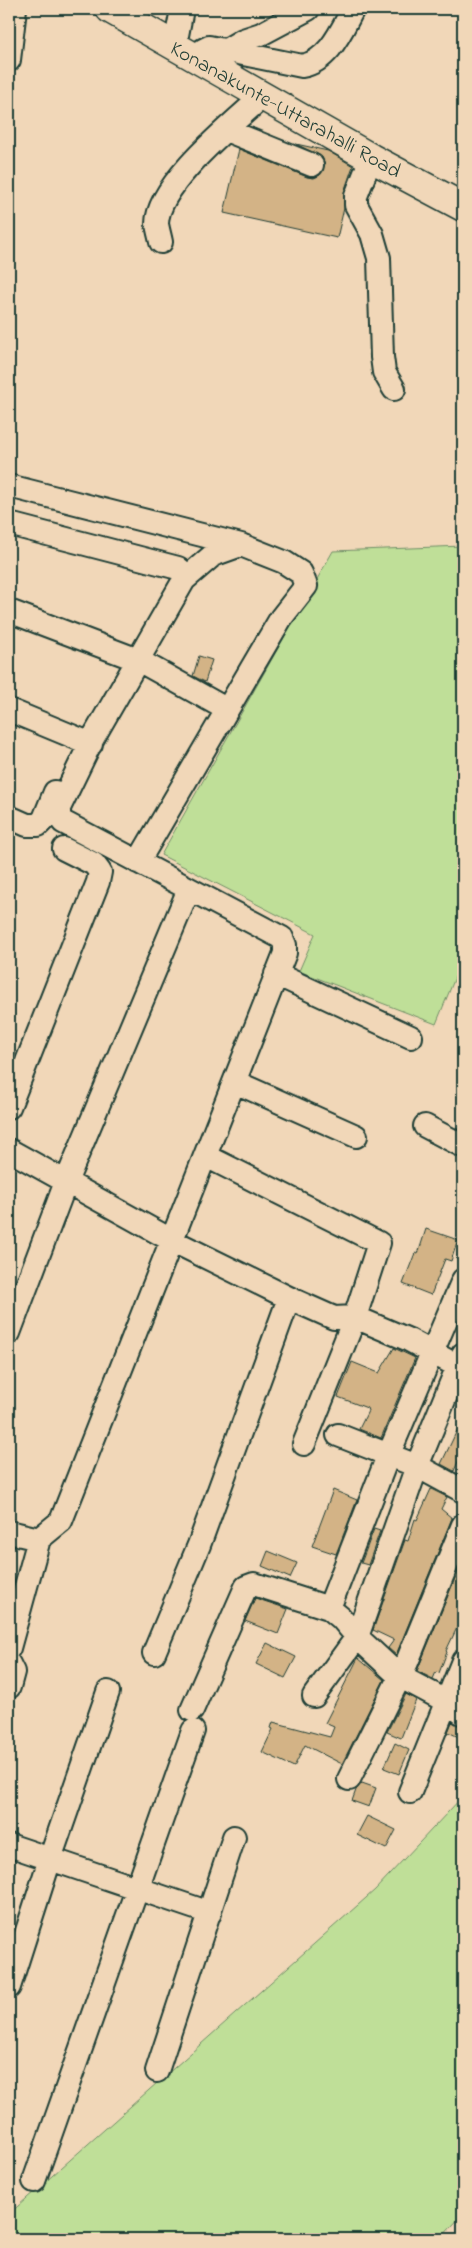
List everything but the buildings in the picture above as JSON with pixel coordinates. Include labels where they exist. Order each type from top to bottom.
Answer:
[{"type":"main road","name":"Konanakunte-Uttarahalli Road","points":[[121,12],[186,52],[371,158],[463,207]]},
{"type":"street","points":[[9,60],[14,9]]},
{"type":"street","points":[[182,9],[186,52],[203,50],[209,47],[302,66],[312,64],[323,56],[353,9]]},
{"type":"street","points":[[226,50],[308,9]]},
{"type":"street","points":[[161,242],[157,223],[164,200],[180,176],[263,96]]},
{"type":"street","points":[[226,130],[312,165]]},
{"type":"street","points":[[371,158],[356,196],[356,205],[372,234],[379,258],[382,357],[384,372],[394,389]]},
{"type":"street","points":[[9,486],[241,545],[284,562],[301,573],[306,586],[281,618],[138,862]]},
{"type":"street","points":[[9,524],[178,568],[183,572],[184,580]]},
{"type":"street","points":[[9,817],[27,824],[38,825],[44,820],[84,741],[138,660],[184,580],[213,555],[241,545]]},
{"type":"street","points":[[9,611],[138,660],[226,709]]},
{"type":"street","points":[[9,710],[84,741]]},
{"type":"street","points":[[9,1648],[39,1539],[61,1521],[285,953],[285,945],[282,938],[63,822],[58,816],[59,808],[84,741]]},
{"type":"street","points":[[9,1106],[98,882],[100,872],[94,864],[64,849]]},
{"type":"street","points":[[9,1334],[66,1182],[189,888]]},
{"type":"street","points":[[276,974],[411,1038]]},
{"type":"street","points":[[235,1082],[356,1136]]},
{"type":"street","points":[[425,1126],[463,1146]]},
{"type":"street","points":[[9,1150],[173,1241],[289,1298],[334,1318],[355,1317],[409,1340],[433,1354],[461,1363],[417,1466],[357,1637],[314,1696]]},
{"type":"street","points":[[206,1156],[379,1243],[355,1317],[304,1444]]},
{"type":"street","points":[[329,1608],[388,1456],[463,1280]]},
{"type":"street","points":[[154,1653],[199,1545],[289,1298]]},
{"type":"street","points":[[338,1435],[417,1466],[463,1491]]},
{"type":"street","points":[[349,1780],[406,1662],[463,1525]]},
{"type":"street","points":[[9,1532],[39,1539]]},
{"type":"street","points":[[34,2181],[139,1889],[193,1721],[246,1587],[254,1584],[329,1608],[398,1676],[455,1708]]},
{"type":"street","points":[[410,1792],[455,1708],[463,1662]]},
{"type":"street","points":[[9,1664],[13,1672],[9,1687]]},
{"type":"street","points":[[9,1986],[50,1859],[108,1692]]},
{"type":"street","points":[[157,2071],[234,1836]]},
{"type":"street","points":[[9,1845],[210,1913]]},
{"type":"green space","points":[[463,546],[463,958],[436,1024],[299,971],[315,934],[161,855],[333,551]]},
{"type":"green space","points":[[463,1796],[463,2214],[440,2239],[9,2239],[9,2214],[375,1890]]}]
